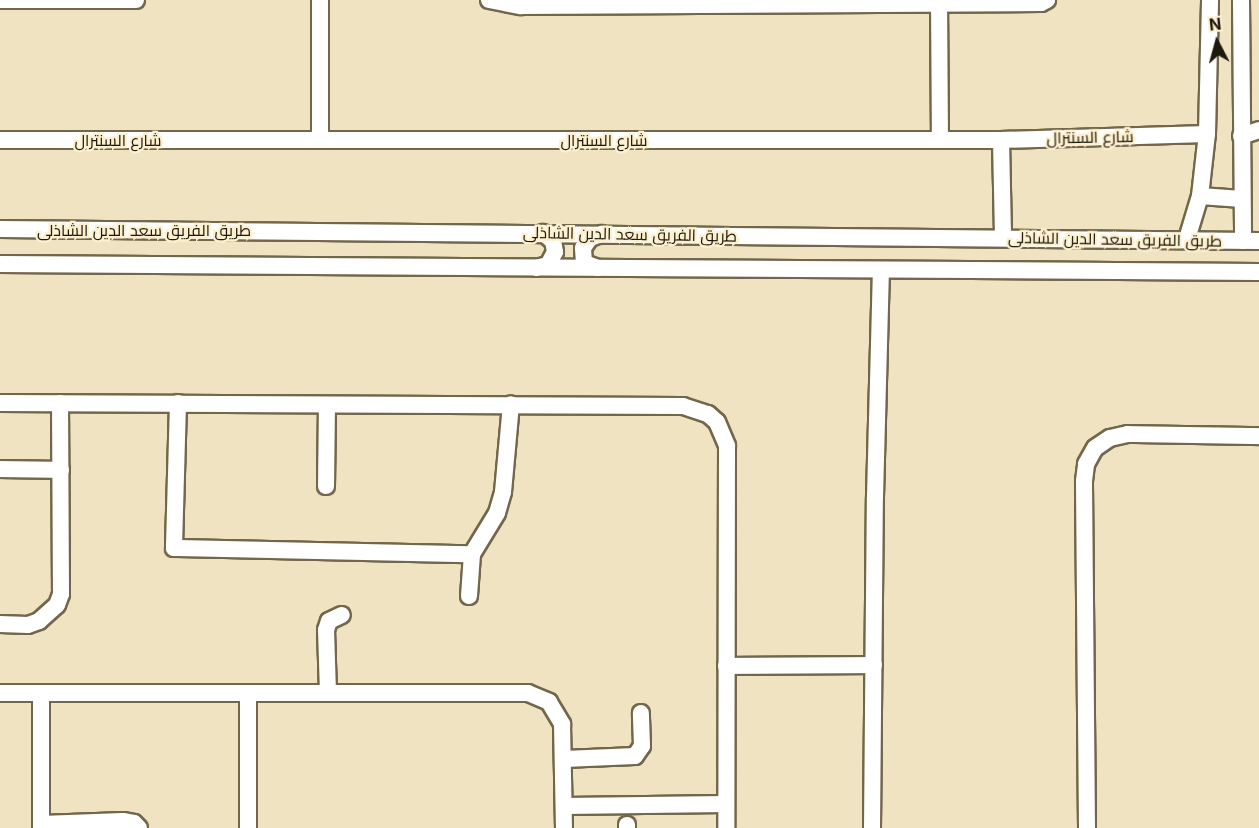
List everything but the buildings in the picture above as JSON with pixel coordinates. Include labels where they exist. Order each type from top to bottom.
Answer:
[{"type":"street","points":[[0,0],[136,0]]},
{"type":"street","points":[[320,0],[320,140]]},
{"type":"street","points":[[489,0],[521,6],[1041,3],[1047,0]]},
{"type":"street","points":[[1187,239],[1200,196],[1208,134],[1210,0]]},
{"type":"street","points":[[1241,0],[1242,199],[1251,241]]},
{"type":"street","points":[[939,2],[940,140]]},
{"type":"street","points":[[1241,135],[1259,130]]},
{"type":"street","name":"شارع السنترال","points":[[0,140],[1001,140],[1208,134]]},
{"type":"street","points":[[1001,140],[1003,237]]},
{"type":"street","points":[[1200,196],[1242,199]]},
{"type":"street","name":"طريق الفريق سعد الدين الشاذلى","points":[[0,229],[1251,241]]},
{"type":"street","points":[[536,268],[548,265],[555,252],[553,241],[543,233]]},
{"type":"street","points":[[600,268],[590,267],[584,263],[583,248],[590,238],[605,234]]},
{"type":"street","name":"طريق الفريق سعد الدين الشاذلى","points":[[0,264],[1259,272]]},
{"type":"street","points":[[872,828],[881,270]]},
{"type":"street","points":[[0,403],[511,404],[696,408],[717,422],[727,446],[726,828]]},
{"type":"street","points":[[0,624],[28,624],[39,621],[57,605],[61,594],[60,403]]},
{"type":"street","points":[[178,403],[174,548],[472,554]]},
{"type":"street","points":[[469,596],[472,554],[497,513],[503,492],[511,404]]},
{"type":"street","points":[[326,486],[327,405]]},
{"type":"street","points":[[1087,828],[1084,481],[1086,464],[1095,448],[1110,438],[1128,434],[1259,435]]},
{"type":"street","points":[[0,469],[61,470]]},
{"type":"street","points":[[328,693],[326,630],[329,621],[342,615]]},
{"type":"street","points":[[726,666],[874,665]]},
{"type":"street","points":[[0,693],[518,693],[538,696],[553,707],[562,724],[564,828]]},
{"type":"street","points":[[41,693],[41,826],[123,821],[139,828]]},
{"type":"street","points":[[248,693],[248,828]]},
{"type":"street","points":[[564,759],[635,756],[642,746],[641,713]]},
{"type":"street","points":[[564,806],[726,804]]}]
